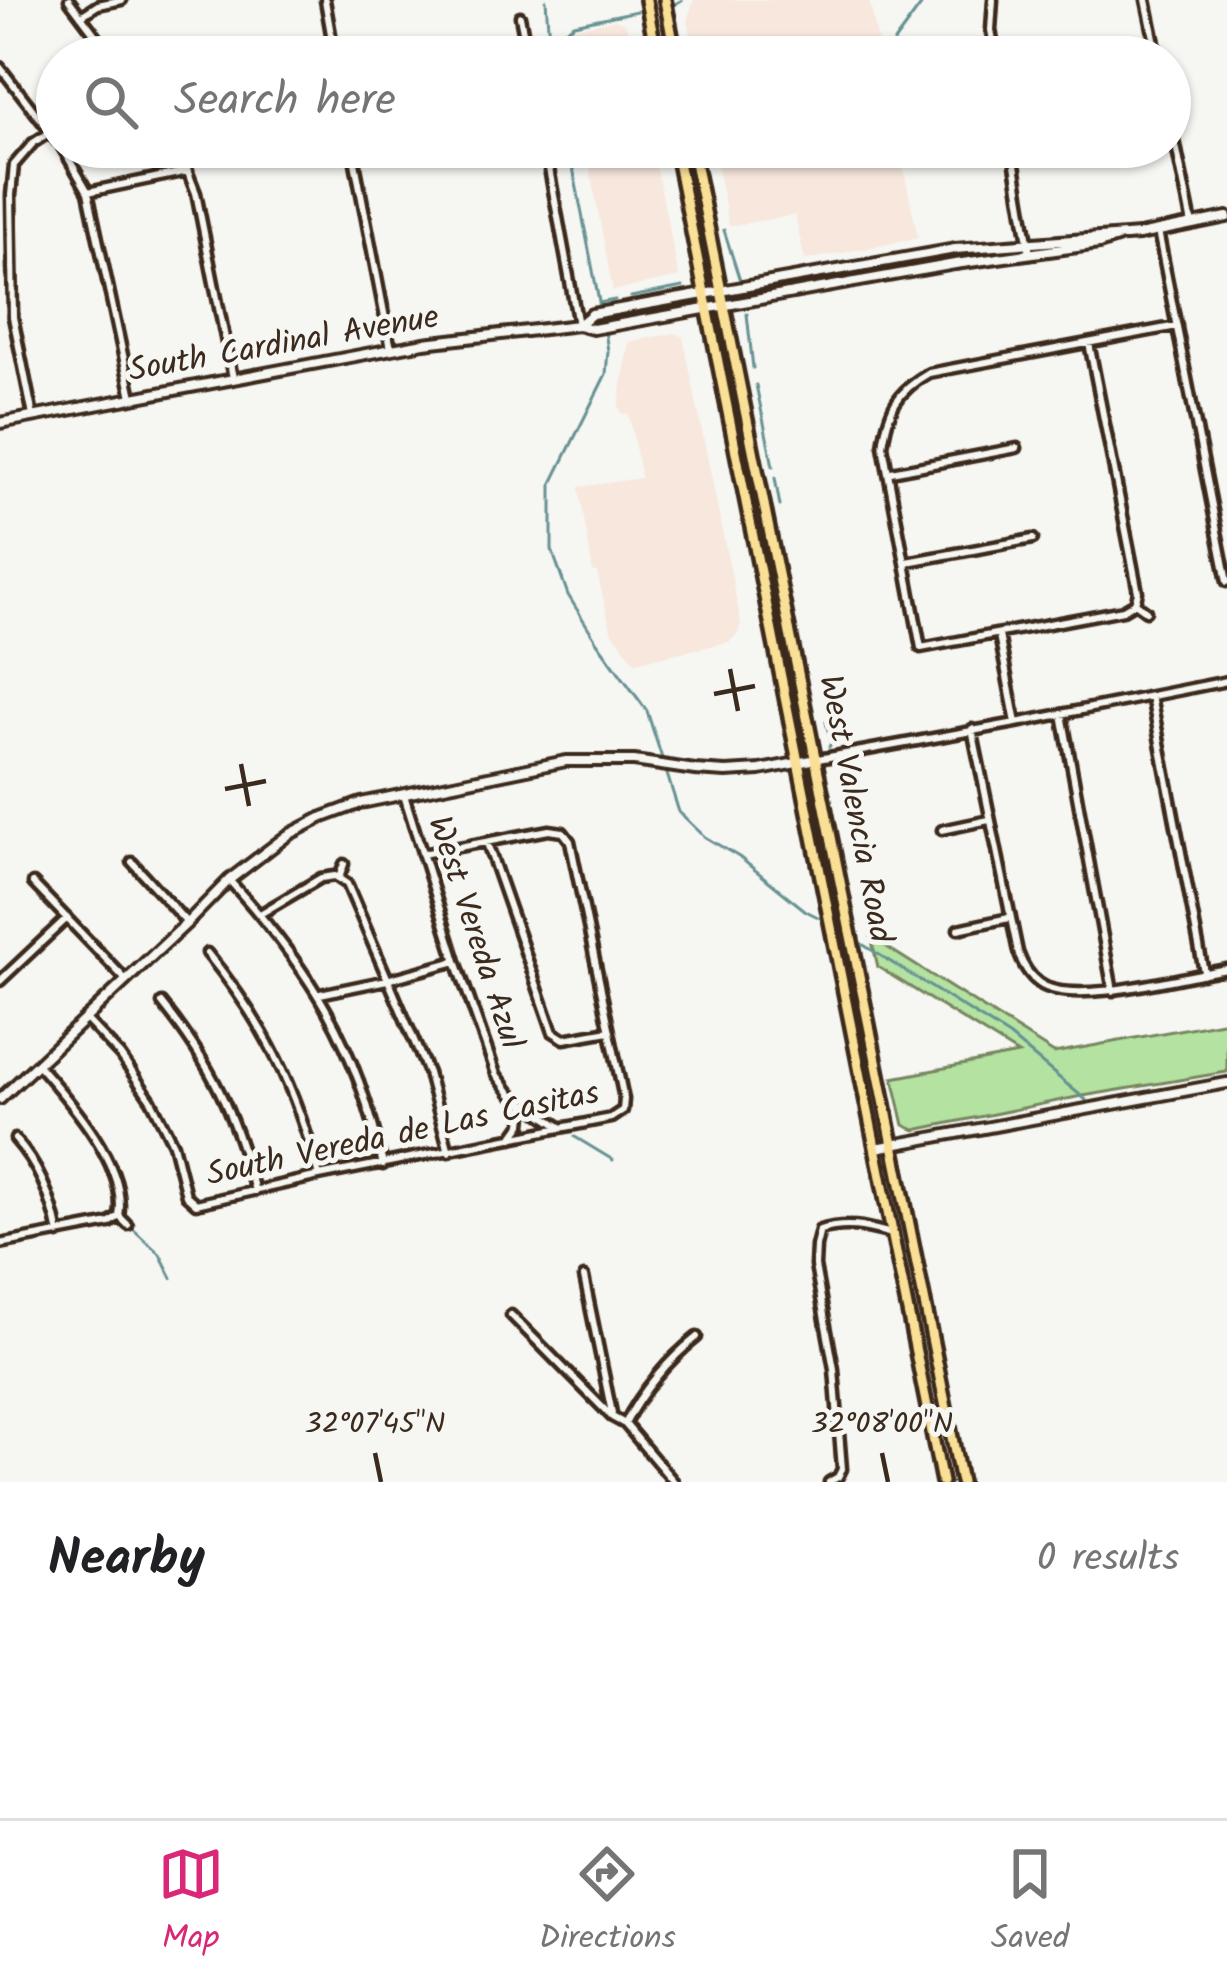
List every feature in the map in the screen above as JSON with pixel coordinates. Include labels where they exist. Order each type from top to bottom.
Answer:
[{"type":"main road","points":[[646,0],[652,35],[671,30]]},
{"type":"main road","points":[[665,0],[672,36]]},
{"type":"main road","name":"West Valencia Road","points":[[679,168],[943,1482]]},
{"type":"main road","name":"West Valencia Road","points":[[696,168],[961,1482]]},
{"type":"main road","name":"South Cardinal Avenue","points":[[578,325],[592,314],[941,251],[1120,237],[1227,217]]},
{"type":"main road","name":"South Cardinal Avenue","points":[[0,422],[392,349],[578,325],[595,329],[1120,237]]},
{"type":"main road","points":[[752,530],[770,529]]},
{"type":"main road","points":[[0,1099],[229,880],[298,829],[361,802],[566,761],[634,761],[726,772],[817,759]]},
{"type":"main road","points":[[876,1148],[1227,1083]]},
{"type":"street","points":[[69,0],[96,36]]},
{"type":"street","points":[[81,16],[98,5],[122,0]]},
{"type":"street","points":[[325,0],[331,36]]},
{"type":"street","points":[[992,36],[993,0]]},
{"type":"street","points":[[1146,0],[1154,36]]},
{"type":"street","points":[[520,16],[524,36]]},
{"type":"street","points":[[0,68],[36,113]]},
{"type":"street","points":[[33,416],[13,317],[11,195],[14,165],[36,142]]},
{"type":"street","points":[[74,168],[88,192],[132,397]]},
{"type":"street","points":[[187,168],[196,193],[233,378]]},
{"type":"street","points":[[356,168],[392,349]]},
{"type":"street","points":[[548,168],[578,325]]},
{"type":"street","points":[[1016,168],[1030,254]]},
{"type":"street","points":[[1181,168],[1192,224]]},
{"type":"street","points":[[88,192],[188,171]]},
{"type":"street","points":[[1158,231],[1227,582]]},
{"type":"street","points":[[1136,604],[921,648],[883,446],[892,408],[906,386],[929,373],[1177,326]]},
{"type":"street","points":[[1089,342],[1138,592],[1136,604]]},
{"type":"street","points":[[889,473],[1017,448]]},
{"type":"street","points":[[907,562],[1033,538]]},
{"type":"street","points":[[1136,604],[1146,611]]},
{"type":"street","points":[[999,635],[1016,723]]},
{"type":"street","points":[[817,759],[1227,681]]},
{"type":"street","points":[[1151,696],[1204,972]]},
{"type":"street","points":[[1062,714],[1114,991]]},
{"type":"street","points":[[972,729],[1009,918],[1022,964],[1041,986],[1070,992],[1114,991],[1227,969]]},
{"type":"street","name":"West Vereda Azul","points":[[403,793],[496,1073],[511,1094],[562,1128]]},
{"type":"street","points":[[942,830],[989,820]]},
{"type":"street","points":[[563,832],[569,824]]},
{"type":"street","points":[[422,854],[549,830],[563,832],[570,841],[623,1109],[632,1116]]},
{"type":"street","points":[[487,843],[553,1032],[564,1039],[609,1031]]},
{"type":"street","points":[[132,862],[187,923]]},
{"type":"street","points":[[339,878],[344,864]]},
{"type":"street","points":[[260,914],[321,878],[339,878],[350,890],[428,1073],[449,1152]]},
{"type":"street","points":[[229,880],[319,994],[362,1088],[383,1165]]},
{"type":"street","points":[[33,883],[125,980]]},
{"type":"street","points":[[2,975],[67,918]]},
{"type":"street","points":[[958,929],[1009,918]]},
{"type":"street","points":[[207,953],[251,1011],[277,1057],[306,1126],[319,1176]]},
{"type":"street","points":[[319,994],[456,961]]},
{"type":"street","points":[[161,1003],[190,1037],[225,1099],[255,1191]]},
{"type":"street","name":"South Vereda de Las Casitas","points":[[85,1018],[120,1055],[151,1100],[172,1144],[186,1195],[193,1202],[611,1118],[623,1109]]},
{"type":"street","points":[[0,1244],[110,1223],[119,1216],[121,1206],[94,1134],[36,1064]]},
{"type":"street","points":[[512,1138],[522,1124],[524,1104]]},
{"type":"street","points":[[14,1139],[44,1183],[59,1234]]},
{"type":"street","points":[[119,1216],[128,1225]]},
{"type":"street","points":[[829,1482],[842,1469],[835,1375],[815,1266],[820,1230],[856,1224],[892,1234]]},
{"type":"street","points":[[584,1277],[612,1417]]},
{"type":"street","points":[[511,1315],[612,1417],[625,1424],[674,1482]]},
{"type":"street","points":[[625,1424],[634,1406],[697,1337]]},
{"type":"shaded area","points":[[694,0],[869,0],[877,36],[691,36],[688,18]]},
{"type":"shaded area","points":[[616,20],[626,24],[629,36],[566,36],[572,28]]},
{"type":"shaded area","points":[[590,168],[656,168],[679,277],[613,291]]},
{"type":"shaded area","points":[[717,168],[903,168],[918,238],[805,260],[795,215],[729,226]]},
{"type":"shaded area","points":[[675,333],[683,337],[741,624],[729,642],[635,662],[611,630],[597,572],[593,572],[579,487],[641,478],[629,414],[622,414],[619,405],[629,342]]},
{"type":"green space","points":[[871,937],[1054,1053],[1227,1021],[1227,1072],[915,1130],[904,1125],[893,1078],[1018,1054],[878,967]]},
{"type":"waterway","points":[[546,0],[549,36]]},
{"type":"waterway","points":[[675,4],[682,0]]},
{"type":"waterway","points":[[898,36],[925,0]]},
{"type":"waterway","points":[[556,36],[574,24],[637,11]]},
{"type":"waterway","points":[[573,168],[603,322]]},
{"type":"waterway","points":[[724,230],[741,284]]},
{"type":"waterway","points":[[631,297],[683,287]]},
{"type":"waterway","points":[[599,303],[615,300]]},
{"type":"waterway","points":[[747,314],[753,368]]},
{"type":"waterway","points":[[605,331],[606,374],[552,483],[552,550],[568,595],[647,711],[679,812],[705,837],[826,921]]},
{"type":"waterway","points":[[756,385],[773,466]]},
{"type":"waterway","points":[[775,478],[780,506]]},
{"type":"waterway","points":[[826,722],[829,747]]},
{"type":"waterway","points":[[854,939],[1009,1036],[1086,1100]]},
{"type":"waterway","points":[[575,1137],[613,1160]]},
{"type":"waterway","points":[[134,1230],[160,1254],[172,1278]]}]
